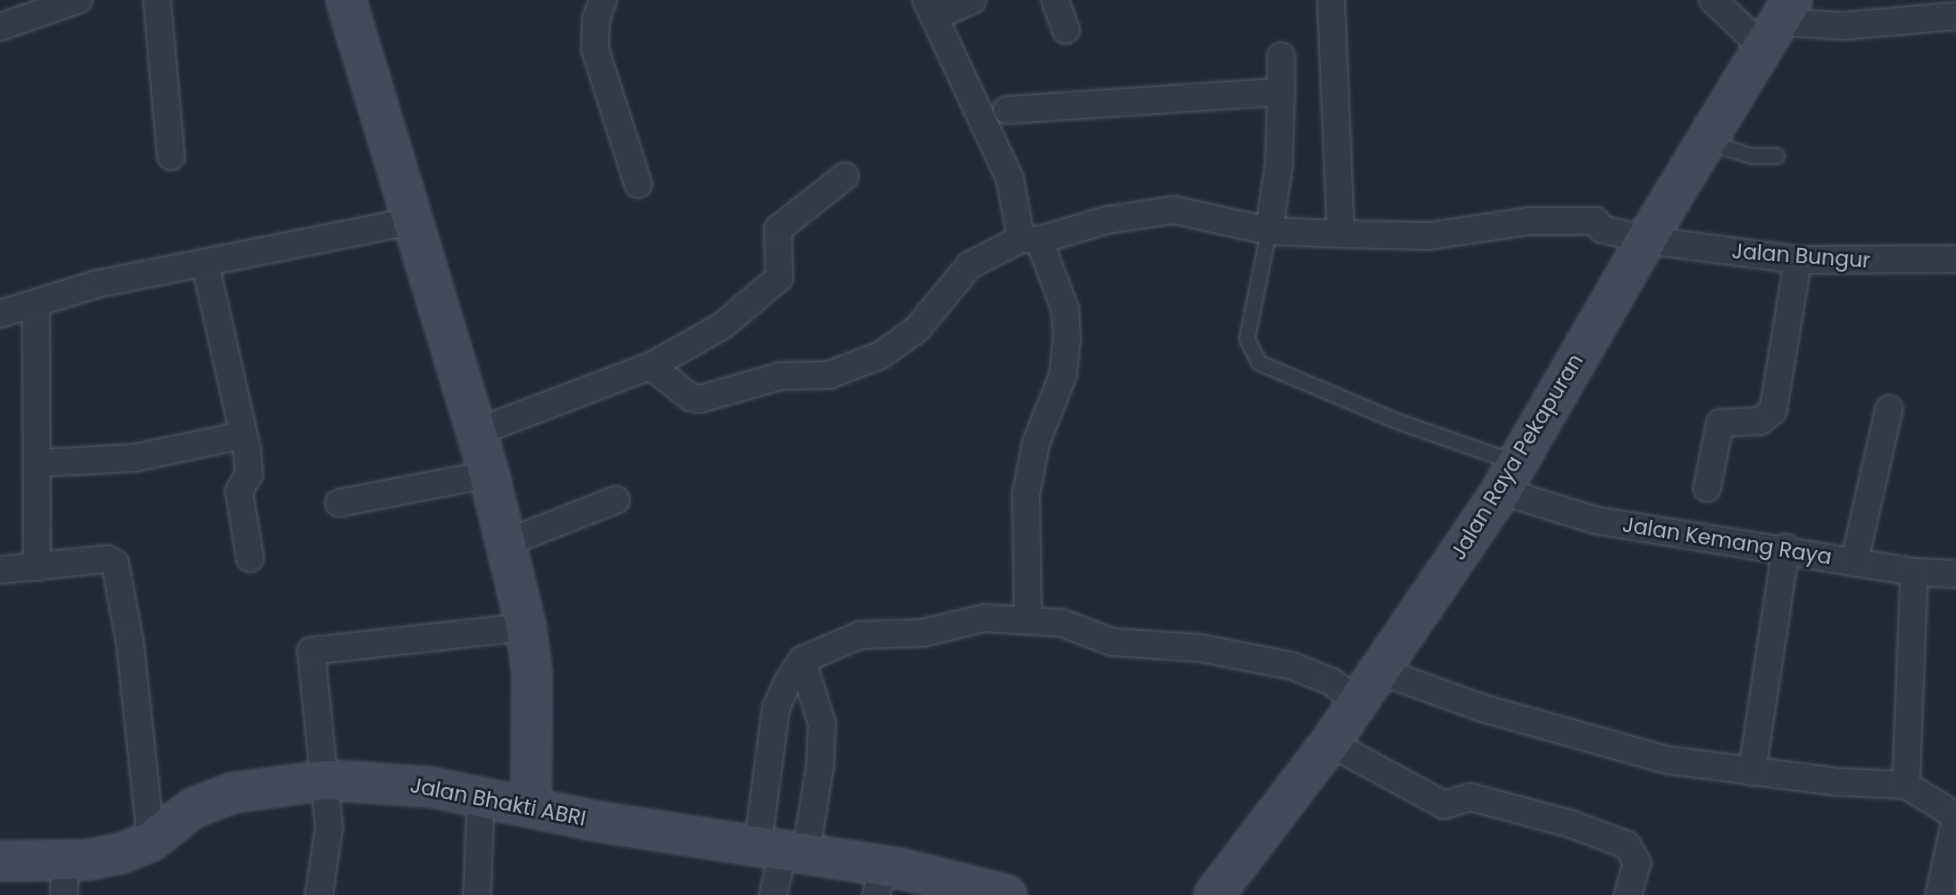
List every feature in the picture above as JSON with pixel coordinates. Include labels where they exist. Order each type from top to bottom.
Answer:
[{"type":"street","points":[[0,27],[78,0]]},
{"type":"street","points":[[157,0],[172,156]]},
{"type":"street","points":[[346,0],[477,432],[526,627],[532,673],[531,807]]},
{"type":"street","points":[[603,0],[595,49],[638,184]]},
{"type":"street","points":[[972,0],[930,9],[1010,179],[1030,240],[1065,309],[1067,338],[1063,375],[1036,443],[1027,494],[1028,621]]},
{"type":"street","points":[[1055,0],[1066,30]]},
{"type":"street","points":[[651,366],[690,397],[700,399],[781,376],[829,375],[890,348],[917,329],[970,265],[1030,240],[1107,220],[1174,210],[1269,231],[1341,234],[1331,0]]},
{"type":"street","points":[[1713,0],[1779,24],[1843,26],[1956,16]]},
{"type":"street","name":"Jalan Raya Pekapuran","points":[[1214,895],[1330,743],[1510,477],[1646,240],[1779,24]]},
{"type":"street","points":[[1269,231],[1279,164],[1281,56]]},
{"type":"street","points":[[1007,110],[1280,92]]},
{"type":"street","points":[[477,432],[651,366],[722,326],[779,278],[778,229],[845,176]]},
{"type":"street","points":[[0,314],[97,284],[412,221]]},
{"type":"street","name":"Jalan Bungur","points":[[1341,234],[1429,236],[1529,221],[1596,221],[1602,229],[1646,240],[1798,260],[1956,259]]},
{"type":"street","points":[[1707,488],[1720,423],[1760,421],[1773,411],[1798,260]]},
{"type":"street","points":[[205,264],[243,435],[249,474],[239,491],[250,558]]},
{"type":"street","points":[[36,303],[39,463],[37,567]]},
{"type":"street","points":[[1854,563],[1889,409]]},
{"type":"street","points":[[39,463],[134,458],[243,435]]},
{"type":"street","points":[[339,503],[489,474]]},
{"type":"street","name":"Jalan Kemang Raya","points":[[1510,477],[1594,520],[1786,548],[1854,563],[1914,572],[1956,574]]},
{"type":"street","points":[[506,543],[616,500]]},
{"type":"street","points":[[1752,772],[1786,548]]},
{"type":"street","points":[[0,570],[107,559],[115,563],[130,643],[151,841]]},
{"type":"street","points":[[1906,785],[1914,572]]},
{"type":"street","points":[[783,848],[776,708],[802,660],[860,635],[922,634],[985,618],[1062,623],[1112,642],[1200,648],[1292,666],[1332,682],[1358,702]]},
{"type":"street","points":[[319,895],[329,827],[327,780],[311,651],[526,627]]},
{"type":"street","points":[[773,895],[783,848],[820,766],[822,724],[802,660]]},
{"type":"street","points":[[1380,671],[1617,749],[1752,772],[1906,785],[1956,817],[1939,895]]},
{"type":"street","points":[[1330,743],[1444,805],[1470,797],[1568,823],[1627,845],[1637,863],[1628,895]]},
{"type":"street","name":"Jalan Bhakti ABRI","points":[[0,861],[65,878],[151,841],[193,808],[232,793],[327,780],[430,787],[531,807],[783,848],[880,880],[1007,895]]},
{"type":"street","points":[[477,895],[481,796]]},
{"type":"lane","points":[[1707,142],[1751,156],[1777,156]]},
{"type":"lane","points":[[1269,231],[1247,339],[1258,363],[1399,422],[1510,477]]}]
